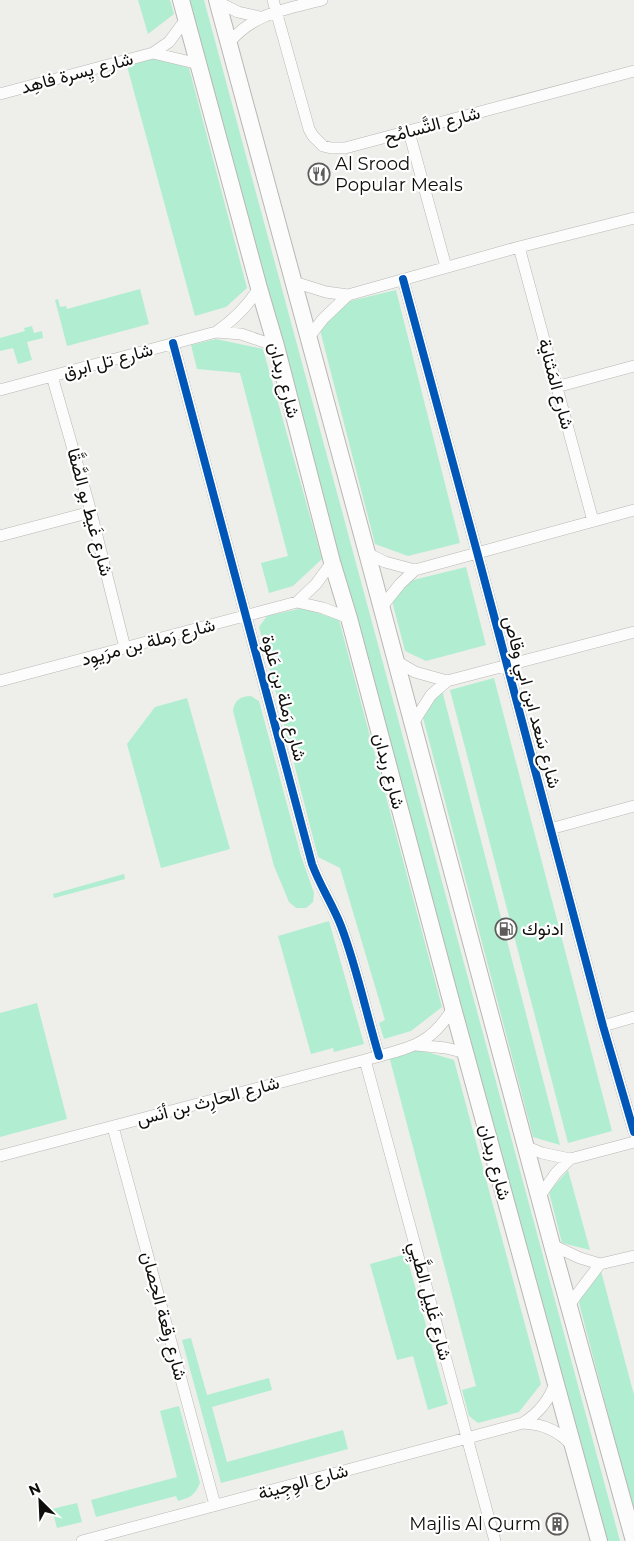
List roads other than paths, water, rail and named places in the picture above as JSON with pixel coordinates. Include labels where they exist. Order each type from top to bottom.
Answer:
[{"type":"main road","name":"شارع ربدان","points":[[181,0],[200,64],[332,562],[599,1541]]},
{"type":"main road","name":"شارع ربدان","points":[[217,1],[413,723],[525,1146],[634,1541]]},
{"type":"street","name":"شارع التَّسامُح","points":[[273,0],[310,129],[317,141],[323,146],[338,149],[409,132],[634,71]]},
{"type":"street","points":[[229,43],[246,26],[260,17],[322,0]]},
{"type":"street","points":[[217,1],[238,12],[260,17]]},
{"type":"street","name":"شارع يِسرة فاهِد","points":[[0,94],[153,53],[169,42],[186,19]]},
{"type":"street","name":"شارع يِسرة فاهِد","points":[[153,53],[200,64]]},
{"type":"street","points":[[409,132],[446,267]]},
{"type":"street","points":[[309,337],[331,311],[348,296],[519,247],[634,218]]},
{"type":"street","name":"شارع المَثناية","points":[[519,247],[593,521]]},
{"type":"street","name":"شارع سَعد ابن ابي وقاص","points":[[402,279],[603,1026],[634,1132]]},
{"type":"street","points":[[294,282],[320,291],[348,296]]},
{"type":"street","name":"شارع تل ابرق","points":[[216,332],[240,313],[259,288]]},
{"type":"street","name":"شارع تل ابرق","points":[[0,390],[216,332],[241,334],[276,346]]},
{"type":"street","name":"شارع رَملة بن عَلوة","points":[[174,343],[312,864],[337,914],[345,936],[378,1056]]},
{"type":"street","points":[[556,387],[634,366]]},
{"type":"street","name":"شارع غَيط بو الصَّقَّا","points":[[52,376],[91,512],[125,648]]},
{"type":"street","points":[[381,608],[400,584],[415,570],[634,510]]},
{"type":"street","points":[[0,536],[91,512]]},
{"type":"street","points":[[367,552],[385,562],[415,570]]},
{"type":"street","name":"شارع رَملة بن مرَيوِد","points":[[297,602],[316,584],[332,562]]},
{"type":"street","name":"شارع رَملة بن مرَيوِد","points":[[0,681],[297,602],[324,608],[348,618]]},
{"type":"street","points":[[413,723],[431,695],[447,681],[634,632]]},
{"type":"street","points":[[396,661],[426,676],[447,681]]},
{"type":"street","points":[[550,829],[634,806]]},
{"type":"street","name":"شارع الحارِث بن أنَس","points":[[416,1045],[441,1025],[453,1008]]},
{"type":"street","points":[[603,1026],[634,1017]]},
{"type":"street","name":"شارع الحارِث بن أنَس","points":[[0,1156],[416,1045],[441,1047],[466,1054]]},
{"type":"street","name":"شارع غَلِيل الطَّيِي","points":[[365,1060],[495,1541]]},
{"type":"street","name":"شارع رِقعة الحِصان","points":[[112,1127],[215,1504]]},
{"type":"street","points":[[525,1146],[542,1153],[570,1159],[634,1142]]},
{"type":"street","points":[[540,1197],[556,1173],[570,1159]]},
{"type":"street","points":[[552,1245],[580,1258],[600,1264],[634,1256]]},
{"type":"street","points":[[569,1305],[600,1264]]},
{"type":"street","name":"شارع الوِجِينة","points":[[82,1541],[523,1423],[543,1406],[555,1383]]},
{"type":"street","name":"شارع الوِجِينة","points":[[523,1423],[546,1426],[566,1439],[573,1448]]},
{"type":"place","name":"Al Srood Popular Meals","points":[[319,174]]},
{"type":"place","name":"ادنوك","points":[[506,929]]},
{"type":"place","name":"Majlis Al Qurm","points":[[557,1524]]}]
